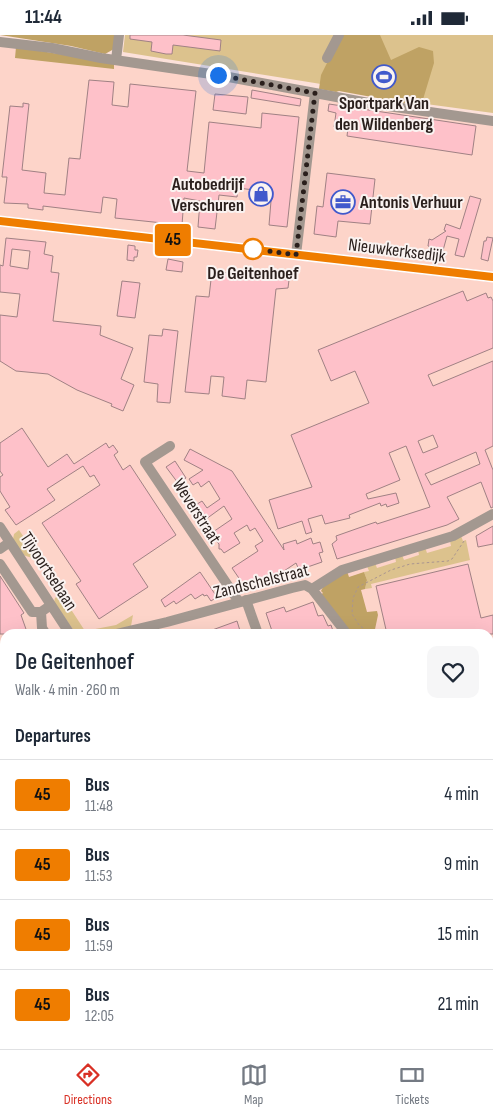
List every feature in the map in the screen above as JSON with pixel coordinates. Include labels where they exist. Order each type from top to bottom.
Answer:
[{"type":"street","points":[[116,60],[119,35]]},
{"type":"street","points":[[327,58],[338,35]]},
{"type":"street","points":[[0,42],[52,47],[116,60],[218,75],[374,104],[493,121]]},
{"type":"street","points":[[296,255],[315,93]]},
{"type":"street","name":"Nieuwkerksedijk","points":[[0,221],[493,277]]},
{"type":"street","name":"Weverstraat","points":[[170,446],[145,462],[242,601]]},
{"type":"street","name":"Zandschelstraat","points":[[137,629],[304,585],[312,589],[342,570],[453,536],[493,515]]},
{"type":"street","name":"Tijvoortsebaan","points":[[0,527],[67,629]]},
{"type":"street","points":[[0,549],[10,542]]},
{"type":"street","points":[[0,564],[32,612],[40,612],[51,605]]},
{"type":"street","points":[[312,589],[343,629]]},
{"type":"street","points":[[242,601],[256,629]]},
{"type":"street","points":[[40,612],[43,629]]},
{"type":"path","points":[[364,629],[359,625],[352,614],[353,598],[358,587],[391,570],[410,563],[448,561],[452,559],[462,546],[464,539],[462,531]]},
{"type":"shaded area","points":[[0,35],[116,35],[114,49],[105,54],[71,46]]},
{"type":"shaded area","name":"Sportpark Van den Wildenberg","points":[[125,35],[493,35],[493,113],[426,104],[321,84],[123,52]]},
{"type":"shaded area","points":[[341,35],[380,35],[391,60],[419,47],[433,51],[434,63],[421,106],[319,89],[321,75]]},
{"type":"shaded area","points":[[0,43],[493,123],[493,629],[0,629]]},
{"type":"shaded area","points":[[16,47],[114,63],[114,69],[15,58]]},
{"type":"shaded area","points":[[19,530],[36,555],[32,558],[23,555],[13,539],[14,534]]},
{"type":"shaded area","points":[[461,536],[463,541],[466,540],[470,560],[371,584],[372,588],[365,589],[367,580],[364,572],[369,571],[367,566],[375,563],[377,568],[396,562],[395,557],[402,555],[404,560],[419,555],[418,550],[425,547],[427,553],[451,546],[450,541]]},
{"type":"shaded area","points":[[347,571],[349,577],[364,572],[367,580],[365,589],[361,590],[367,612],[377,611],[375,629],[347,629],[320,595],[323,593],[321,591],[323,587]]},
{"type":"shaded area","points":[[61,594],[84,629],[73,629],[54,602],[55,598]]},
{"type":"shaded area","points":[[133,615],[131,626],[119,629],[95,629],[116,625]]},
{"type":"building","points":[[130,35],[183,35],[221,40],[220,51],[173,45],[172,54],[166,54],[151,51],[152,42],[130,39]]},
{"type":"building","points":[[89,80],[114,82],[112,105],[128,107],[130,84],[196,91],[187,171],[204,173],[209,122],[261,128],[262,113],[299,117],[287,227],[269,225],[271,201],[253,199],[254,190],[238,188],[237,197],[219,195],[215,229],[198,227],[200,201],[184,198],[182,225],[115,218],[117,199],[103,197],[101,213],[43,206],[43,210],[28,208],[28,204],[4,203],[7,177],[2,177],[10,106],[23,107],[23,103],[29,104],[22,170],[46,173],[44,193],[65,195],[69,158],[80,159]]},
{"type":"building","points":[[252,90],[301,99],[300,106],[251,98]]},
{"type":"building","points":[[215,94],[248,97],[246,114],[213,110]]},
{"type":"building","points":[[329,104],[476,126],[472,155],[347,136],[348,128],[334,127],[336,113],[328,111]]},
{"type":"building","points":[[327,173],[375,179],[370,224],[338,221],[336,237],[314,234],[317,206],[323,207]]},
{"type":"building","points":[[470,196],[481,199],[464,257],[455,255],[459,239],[447,236],[442,254],[430,251],[431,247],[428,246],[429,239],[432,240],[446,231],[444,230],[446,224],[460,229]]},
{"type":"building","points":[[487,237],[493,238],[488,261],[481,259],[484,241],[486,241]]},
{"type":"building","points":[[6,238],[46,242],[44,254],[53,256],[51,272],[59,273],[53,321],[101,326],[100,335],[133,348],[121,379],[134,385],[123,411],[111,406],[112,404],[77,390],[48,374],[16,371],[0,361],[0,315],[17,317],[20,294],[0,292],[0,265],[3,266]],"holes":[[[12,249],[30,251],[28,269],[10,266]]]},
{"type":"building","points":[[128,245],[135,246],[135,250],[138,250],[134,261],[127,260]]},
{"type":"building","points":[[168,259],[183,262],[182,272],[166,270]]},
{"type":"building","points":[[212,271],[289,280],[288,288],[276,289],[266,382],[247,380],[245,399],[222,396],[224,377],[211,376],[209,394],[185,392],[196,296],[209,297]]},
{"type":"building","points":[[122,281],[140,283],[135,318],[117,316]]},
{"type":"building","points":[[463,291],[467,301],[486,293],[488,298],[491,297],[493,301],[493,348],[428,375],[433,386],[493,361],[493,446],[485,450],[493,470],[493,507],[491,508],[481,482],[447,497],[459,519],[447,525],[337,559],[332,544],[337,540],[336,536],[376,522],[377,524],[430,507],[406,446],[389,453],[400,480],[366,494],[368,499],[396,493],[399,503],[387,507],[386,504],[381,506],[380,503],[349,515],[350,518],[325,524],[322,515],[308,519],[312,532],[306,534],[302,521],[278,529],[269,500],[312,487],[291,435],[369,403],[355,371],[331,381],[318,350]],"holes":[[[433,435],[438,447],[423,453],[418,441]],[[476,452],[480,464],[431,485],[425,474]]]},
{"type":"building","points":[[163,329],[178,331],[170,403],[157,402],[158,384],[144,382],[149,335],[162,336]]},
{"type":"building","points":[[22,428],[48,467],[67,454],[74,464],[106,443],[109,448],[113,445],[118,452],[114,455],[123,470],[130,465],[176,535],[133,564],[148,587],[99,619],[76,584],[81,581],[42,523],[100,485],[94,475],[90,477],[83,466],[47,489],[55,500],[16,525],[5,510],[10,507],[0,491],[0,477],[3,475],[0,471],[0,443]]},
{"type":"building","points":[[190,449],[232,471],[284,550],[283,544],[296,540],[297,544],[311,538],[313,544],[320,542],[323,552],[319,553],[322,562],[299,570],[296,563],[275,577],[273,574],[261,582],[258,579],[245,587],[232,568],[258,551],[255,546],[263,541],[255,528],[250,531],[247,525],[234,533],[240,543],[224,553],[219,549],[219,544],[210,534],[232,519],[224,506],[202,522],[198,517],[200,515],[194,506],[202,501],[207,508],[220,499],[209,481],[201,487],[198,482],[193,485],[189,479],[203,470],[184,460]]},
{"type":"building","points":[[175,461],[186,478],[178,483],[166,467]]},
{"type":"building","points":[[493,526],[493,544],[478,547],[476,536]]},
{"type":"building","points":[[468,564],[481,618],[493,615],[493,629],[386,629],[376,586]]},
{"type":"building","points":[[200,572],[217,597],[211,601],[207,595],[204,596],[203,594],[195,599],[191,594],[176,604],[174,601],[165,607],[161,600]]},
{"type":"building","points":[[0,576],[24,613],[21,615],[26,629],[0,629]]},
{"type":"building","points":[[313,602],[318,616],[323,615],[328,626],[331,625],[332,629],[271,629],[266,613],[284,607],[286,612]]},
{"type":"building","points":[[237,621],[239,629],[215,629]]},
{"type":"bus line","name":"45","points":[[0,221],[493,277]]},
{"type":"place","name":"Sportpark Van den Wildenberg","points":[[384,77]]},
{"type":"place","name":"Autobedrijf Verschuren","points":[[261,194]]},
{"type":"place","name":"Antonis Verhuur","points":[[343,202]]},
{"type":"place","name":"De Geitenhoef","points":[[253,249]]},
{"type":"route","points":[[218,75],[315,93],[296,255],[253,249]]}]
